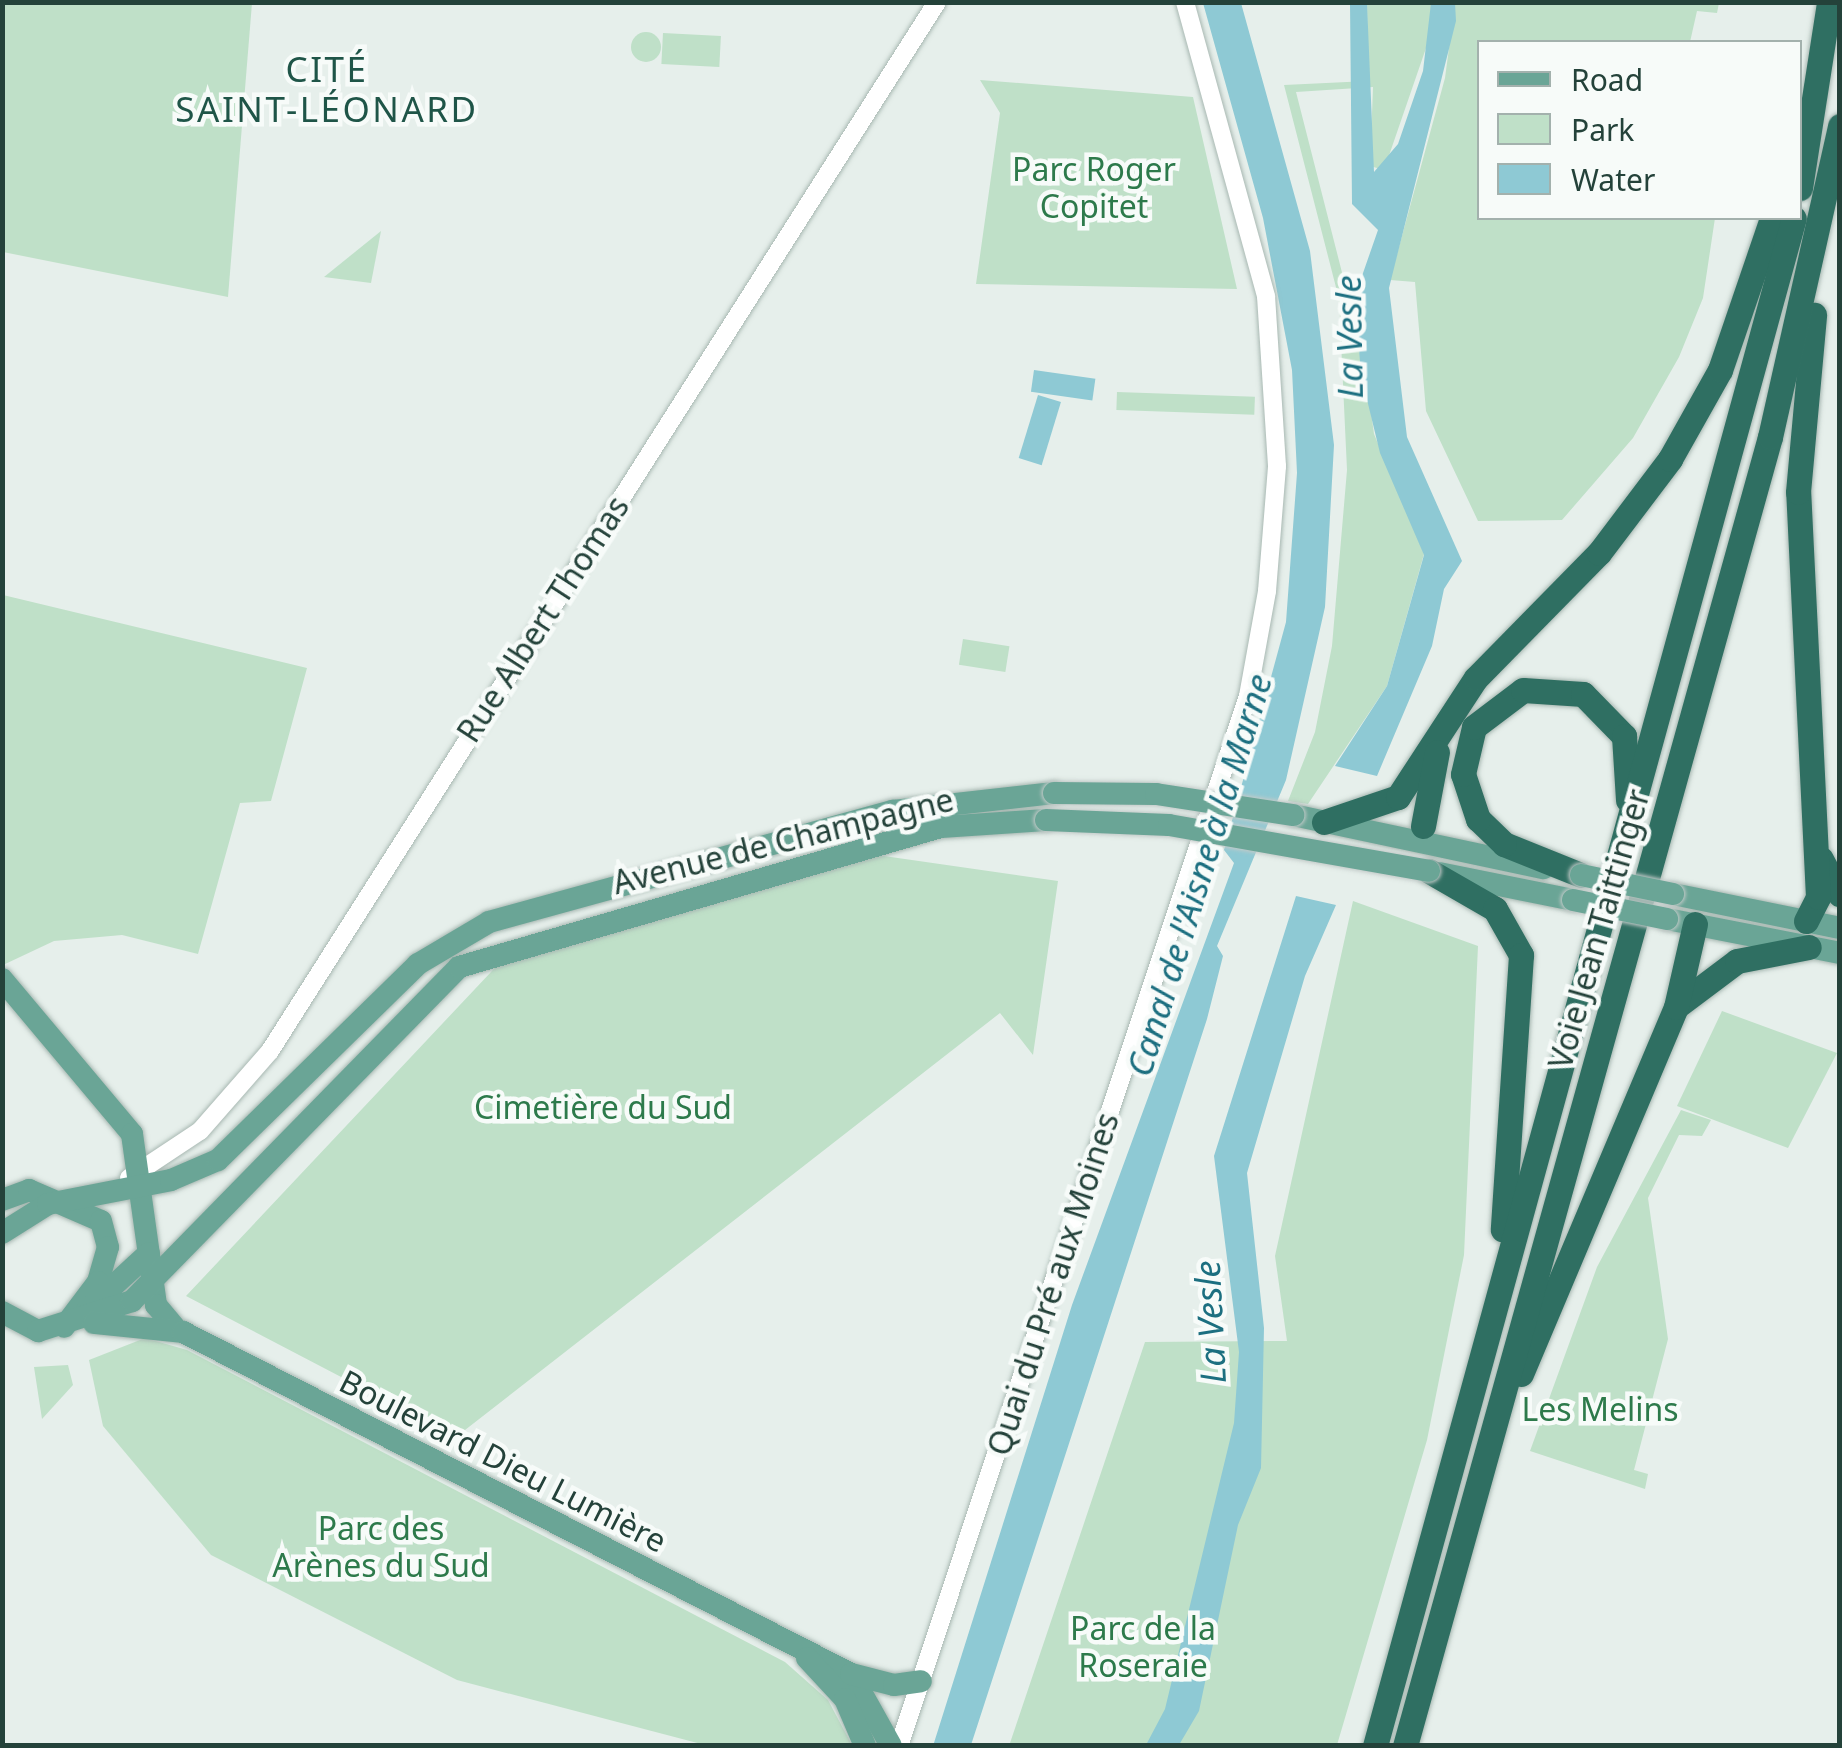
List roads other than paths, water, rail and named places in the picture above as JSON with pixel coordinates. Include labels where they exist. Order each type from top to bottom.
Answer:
[{"type":"highway","points":[[1802,92],[1826,2]]},
{"type":"highway","points":[[1802,174],[1826,2]]},
{"type":"highway","name":"Voie Jean Taittinger","points":[[1405,1746],[1770,437],[1840,126]]},
{"type":"highway","points":[[1676,1007],[1722,968],[1800,937],[1818,897],[1798,492],[1826,196]]},
{"type":"highway","points":[[1324,822],[1398,797],[1476,678],[1599,553],[1670,458],[1720,370],[1771,220]]},
{"type":"highway","name":"Voie Jean Taittinger","points":[[1374,1746],[1499,1278],[1627,843],[1793,220]]},
{"type":"highway","points":[[1577,888],[1504,844],[1470,806],[1467,741],[1496,703],[1555,687],[1607,711],[1628,751],[1627,843]]},
{"type":"highway","points":[[1423,835],[1440,737]]},
{"type":"highway","points":[[1815,840],[1840,894]]},
{"type":"highway","points":[[1430,871],[1495,909],[1521,954],[1499,1278]]},
{"type":"highway","points":[[1489,1442],[1676,1007],[1698,912]]},
{"type":"main road","name":"Avenue de Champagne","points":[[66,1199],[104,1192],[238,1147],[418,964],[490,922],[878,815],[1054,793],[1156,794],[1423,835],[1667,918],[1698,912]]},
{"type":"main road","name":"Avenue de Champagne","points":[[75,1325],[146,1288],[459,967],[941,827],[1046,820],[1169,825],[1430,871],[1577,888],[1673,894],[1698,912],[1800,937],[1840,953]]},
{"type":"main road","points":[[1423,835],[1430,871]]},
{"type":"main road","name":"Avenue de Champagne","points":[[1800,937],[1840,928]]},
{"type":"main road","points":[[2,979],[132,1134],[144,1177],[149,1252],[146,1288]]},
{"type":"main road","points":[[2,1200],[30,1190],[66,1199],[101,1221],[108,1247],[146,1288],[175,1328]]},
{"type":"main road","points":[[2,1233],[66,1199]]},
{"type":"main road","points":[[75,1325],[98,1282],[108,1247]]},
{"type":"main road","points":[[2,1312],[22,1328],[175,1328]]},
{"type":"main road","name":"Boulevard Dieu Lumière","points":[[175,1328],[801,1652],[850,1674],[894,1686],[921,1681]]},
{"type":"main road","points":[[801,1652],[845,1700],[865,1746]]},
{"type":"main road","points":[[850,1674],[891,1746]]},
{"type":"street","name":"Rue Albert Thomas","points":[[144,1177],[200,1131],[269,1052],[938,2]]},
{"type":"street","name":"Quai du Pré aux Moines","points":[[899,1746],[1248,696],[1267,591],[1277,466],[1266,296],[1186,2]]},
{"type":"water","points":[[1203,3],[1241,3],[1310,251],[1334,445],[1325,607],[1286,780],[1217,946],[1223,956],[1207,1019],[971,1745],[933,1746],[1072,1305],[1234,863],[1224,850],[1286,622],[1297,473],[1292,370],[1263,218]]},
{"type":"water","points":[[1350,3],[1367,3],[1374,172],[1398,144],[1423,71],[1431,3],[1455,3],[1456,21],[1389,288],[1407,437],[1462,561],[1444,589],[1432,646],[1377,776],[1335,766],[1387,686],[1424,555],[1380,453],[1361,375],[1355,296],[1378,230],[1352,204]]},
{"type":"water","points":[[1034,370],[1095,379],[1092,400],[1031,392]]},
{"type":"water","points":[[1038,395],[1061,402],[1042,465],[1019,458]]},
{"type":"water","points":[[1296,896],[1336,905],[1305,976],[1247,1173],[1264,1328],[1261,1468],[1238,1525],[1199,1711],[1179,1745],[1146,1745],[1165,1709],[1234,1423],[1239,1352],[1214,1156]]},
{"type":"district","name":"CITÉ SAINT-LÉONARD","points":[[327,89]]},
{"type":"park label","name":"Parc Roger Copitet","points":[[1094,188]]},
{"type":"park label","name":"Cimetière du Sud","points":[[603,1107]]},
{"type":"park label","name":"Les Melins","points":[[1600,1409]]},
{"type":"park label","name":"Parc des Arènes du Sud","points":[[381,1548]]},
{"type":"park label","name":"Parc de la Roseraie","points":[[1143,1648]]},
{"type":"water label","name":"La Vesle","points":[[1349,337]]},
{"type":"water label","name":"Canal de l'Aisne à la Marne","points":[[1199,875]]},
{"type":"water label","name":"La Vesle","points":[[1210,1322]]}]
